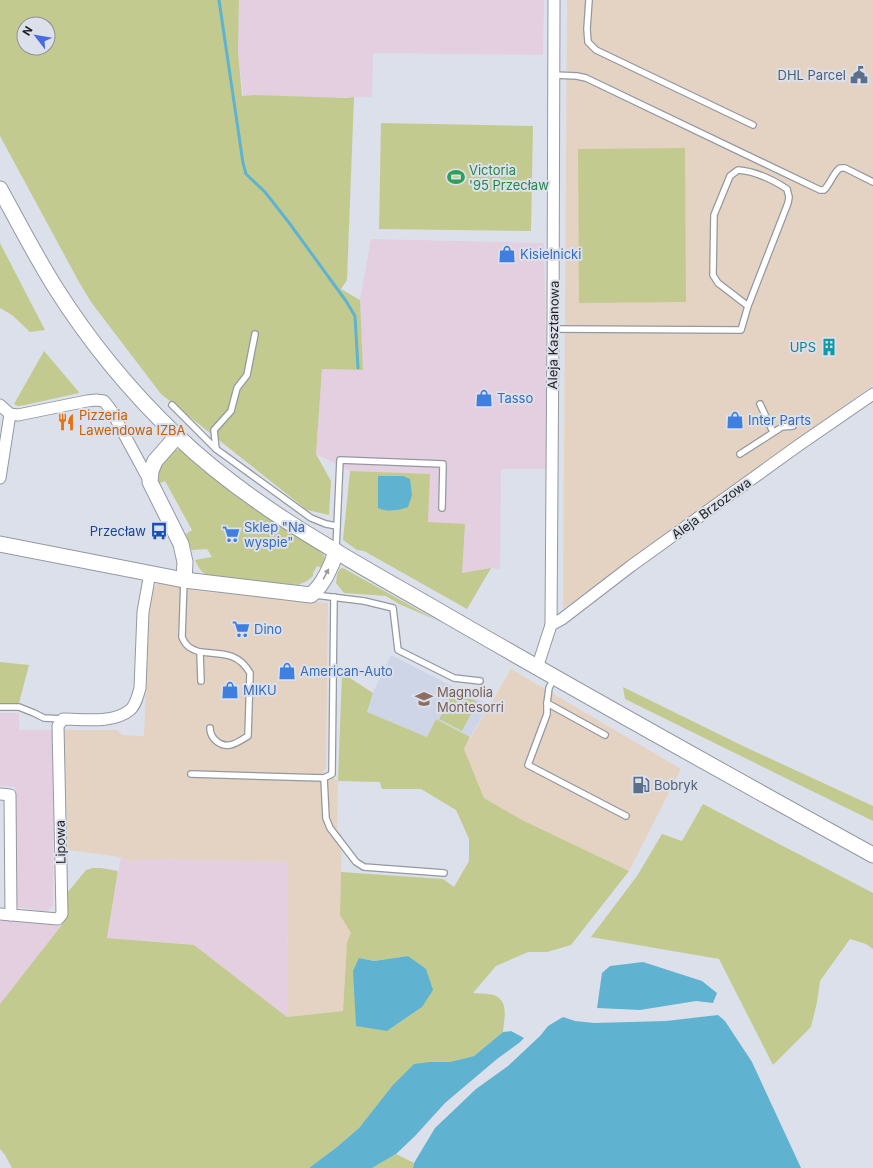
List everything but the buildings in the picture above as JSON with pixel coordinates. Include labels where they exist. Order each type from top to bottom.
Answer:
[{"type":"street","name":"Aleja Kasztanowa","points":[[537,668],[551,624],[554,0]]},
{"type":"street","points":[[0,189],[47,273],[100,351],[134,392],[177,436],[213,468],[293,525],[336,551],[537,668],[873,855]]},
{"type":"street","name":"Aleja Brzozowa","points":[[551,624],[562,619],[651,552],[873,394]]},
{"type":"street","points":[[0,405],[10,414],[18,415],[87,401],[104,401],[112,410],[181,544],[185,562],[184,580]]},
{"type":"street","points":[[0,478],[10,414]]},
{"type":"street","points":[[150,482],[152,466],[159,455],[177,436]]},
{"type":"street","points":[[0,544],[184,580],[311,594],[316,590],[324,578],[336,551]]},
{"type":"street","points":[[63,719],[105,719],[120,716],[131,709],[134,704],[140,688],[143,612],[150,573]]},
{"type":"street","name":"Lipowa","points":[[0,914],[58,919],[62,914],[58,726],[63,719]]},
{"type":"street","points":[[0,794],[10,794],[12,915]]},
{"type":"lane","points":[[589,0],[587,30],[588,42],[596,50],[753,125]]},
{"type":"lane","points":[[554,76],[577,76],[586,78],[820,190],[824,190],[828,187],[836,171],[840,168],[845,168],[873,182]]},
{"type":"lane","points":[[553,329],[741,330],[748,306],[789,197],[787,189],[779,184],[746,170],[738,170],[730,176],[714,215],[713,275],[718,283],[748,306]]},
{"type":"lane","points":[[216,449],[214,430],[231,412],[237,388],[248,375],[255,334]]},
{"type":"lane","points":[[760,404],[773,432]]},
{"type":"lane","points":[[172,405],[216,449],[311,518],[326,524],[337,526]]},
{"type":"lane","points":[[740,454],[782,427],[793,426]]},
{"type":"lane","points":[[336,551],[340,460],[443,464],[442,508]]},
{"type":"lane","points":[[184,580],[182,638],[185,645],[200,652],[232,656],[240,660],[250,673],[248,736],[230,745],[221,744],[212,738],[210,728]]},
{"type":"lane","points":[[311,594],[364,601],[393,608],[398,650],[454,678],[480,681]]},
{"type":"lane","points":[[191,774],[324,778],[332,774],[334,597]]},
{"type":"lane","points":[[200,652],[201,681]]},
{"type":"lane","points":[[554,677],[549,688],[547,714],[528,766],[626,816]]},
{"type":"lane","points":[[547,703],[605,736]]},
{"type":"lane","points":[[0,707],[19,707],[34,712],[44,718],[63,719]]},
{"type":"lane","points":[[324,778],[326,818],[330,828],[356,862],[364,867],[444,873]]},
{"type":"shaded area","points":[[239,0],[544,0],[543,55],[373,53],[372,97],[244,100],[238,51]]},
{"type":"shaded area","points":[[567,0],[873,0],[873,385],[563,609]]},
{"type":"shaded area","points":[[371,239],[544,243],[548,469],[501,469],[500,569],[491,568],[462,573],[428,522],[429,474],[350,471],[316,454],[322,369],[363,370],[360,300]]},
{"type":"shaded area","points":[[158,583],[198,591],[328,603],[326,768],[323,772],[338,781],[337,830],[342,835],[340,915],[351,933],[347,942],[343,1011],[287,1017],[288,862],[146,859],[131,862],[121,857],[68,850],[64,730],[117,730],[122,735],[144,736],[149,604],[152,591]]},
{"type":"shaded area","name":"Magnolia Montesorri","points":[[391,655],[489,705],[470,737],[436,719],[427,737],[367,712],[373,693]]},
{"type":"shaded area","points":[[511,669],[681,769],[629,871],[522,820],[484,798],[464,749]]},
{"type":"shaded area","points":[[0,713],[19,713],[19,730],[53,730],[53,905],[47,912],[17,907],[15,787],[0,786]]},
{"type":"shaded area","points":[[121,857],[131,862],[146,859],[288,862],[287,1017],[194,945],[107,938]]},
{"type":"shaded area","points":[[0,920],[61,926],[0,1004]]},
{"type":"green space","points":[[0,0],[239,0],[238,51],[242,96],[354,97],[347,280],[341,289],[360,300],[363,370],[322,369],[316,454],[331,481],[329,515],[307,510],[161,394],[91,302],[0,136]]},
{"type":"green space","name":"Victoria '95 Przecław","points":[[381,123],[533,126],[531,231],[379,229]]},
{"type":"green space","points":[[685,148],[686,302],[579,303],[578,149]]},
{"type":"green space","points":[[0,243],[45,330],[30,332],[12,315],[0,308]]},
{"type":"green space","points":[[44,351],[79,393],[25,405],[18,406],[14,404]]},
{"type":"green space","points":[[180,449],[236,496],[324,555],[325,560],[322,568],[317,566],[313,576],[307,581],[298,585],[212,576],[203,572],[195,560],[212,557],[207,549],[191,549],[186,534],[192,530],[165,481],[156,485],[156,470],[174,450]]},
{"type":"green space","points":[[350,471],[430,474],[428,522],[465,524],[462,573],[491,568],[467,609],[364,551],[357,550],[343,540]]},
{"type":"green space","points":[[342,568],[436,620],[399,604],[386,596],[344,593],[336,583],[338,572]]},
{"type":"green space","points":[[0,662],[29,665],[19,703],[0,704]]},
{"type":"green space","points":[[342,673],[373,693],[367,712],[427,737],[436,719],[470,737],[464,749],[484,798],[522,820],[629,871],[571,945],[547,952],[528,952],[496,966],[473,993],[491,994],[500,999],[503,1003],[505,1012],[503,1032],[474,1056],[450,1062],[430,1062],[392,1086],[359,1128],[309,1168],[12,1168],[0,1149],[0,1004],[61,926],[65,916],[68,892],[86,870],[101,868],[118,871],[107,938],[194,945],[287,1017],[343,1011],[347,942],[351,933],[340,915],[341,872],[443,879],[454,887],[469,861],[469,839],[456,810],[421,789],[382,789],[380,782],[338,781]],"holes":[[[408,956],[422,1007],[387,1031],[359,958],[374,961]]]},
{"type":"green space","points":[[623,687],[743,746],[873,806],[873,821],[625,699]]},
{"type":"green space","points":[[454,690],[477,702],[462,731],[439,719]]},
{"type":"green space","points":[[703,804],[873,893],[873,949],[866,944],[850,939],[820,981],[811,1027],[773,1065],[719,959],[591,937],[637,876],[662,834],[682,841]]},
{"type":"green space","points":[[396,1154],[414,1163],[413,1168],[372,1168]]},
{"type":"water","points":[[378,476],[403,476],[410,479],[412,495],[408,507],[393,510],[378,508]]},
{"type":"water","points":[[408,956],[426,969],[433,990],[422,1007],[387,1031],[356,1026],[353,971],[359,958],[374,961]]},
{"type":"water","points":[[643,962],[702,981],[717,993],[713,1003],[696,1001],[640,1010],[597,1008],[602,973],[610,966]]},
{"type":"water","points":[[718,1015],[725,1021],[752,1062],[801,1168],[413,1168],[414,1163],[435,1128],[476,1089],[508,1066],[540,1036],[548,1026],[563,1017],[575,1021],[594,1023],[666,1021]]},
{"type":"water","points":[[511,1031],[524,1038],[445,1103],[415,1136],[396,1154],[372,1168],[309,1168],[359,1128],[392,1086],[414,1064],[450,1062],[474,1056],[503,1032]]},
{"type":"waterway","points":[[219,0],[243,163],[246,174],[265,192],[290,224],[346,301],[355,316],[358,368]]},
{"type":"place","name":"DHL Parcel","points":[[859,75]]},
{"type":"place","name":"Victoria '95 Przecław","points":[[456,177]]},
{"type":"place","name":"Kisielnicki","points":[[507,254]]},
{"type":"place","name":"UPS","points":[[829,347]]},
{"type":"place","name":"Tasso","points":[[484,398]]},
{"type":"place","name":"Inter Parts","points":[[735,420]]},
{"type":"place","name":"Pizzeria Lawendowa IZBA","points":[[66,422]]},
{"type":"place","name":"Przecław","points":[[159,531]]},
{"type":"place","name":"Sklep \"Na wyspie\"","points":[[231,534]]},
{"type":"place","name":"Dino","points":[[241,629]]},
{"type":"place","name":"American-Auto","points":[[287,671]]},
{"type":"place","name":"MIKU","points":[[230,690]]},
{"type":"place","name":"Magnolia Montesorri","points":[[424,699]]},
{"type":"place","name":"Bobryk","points":[[641,785]]}]
